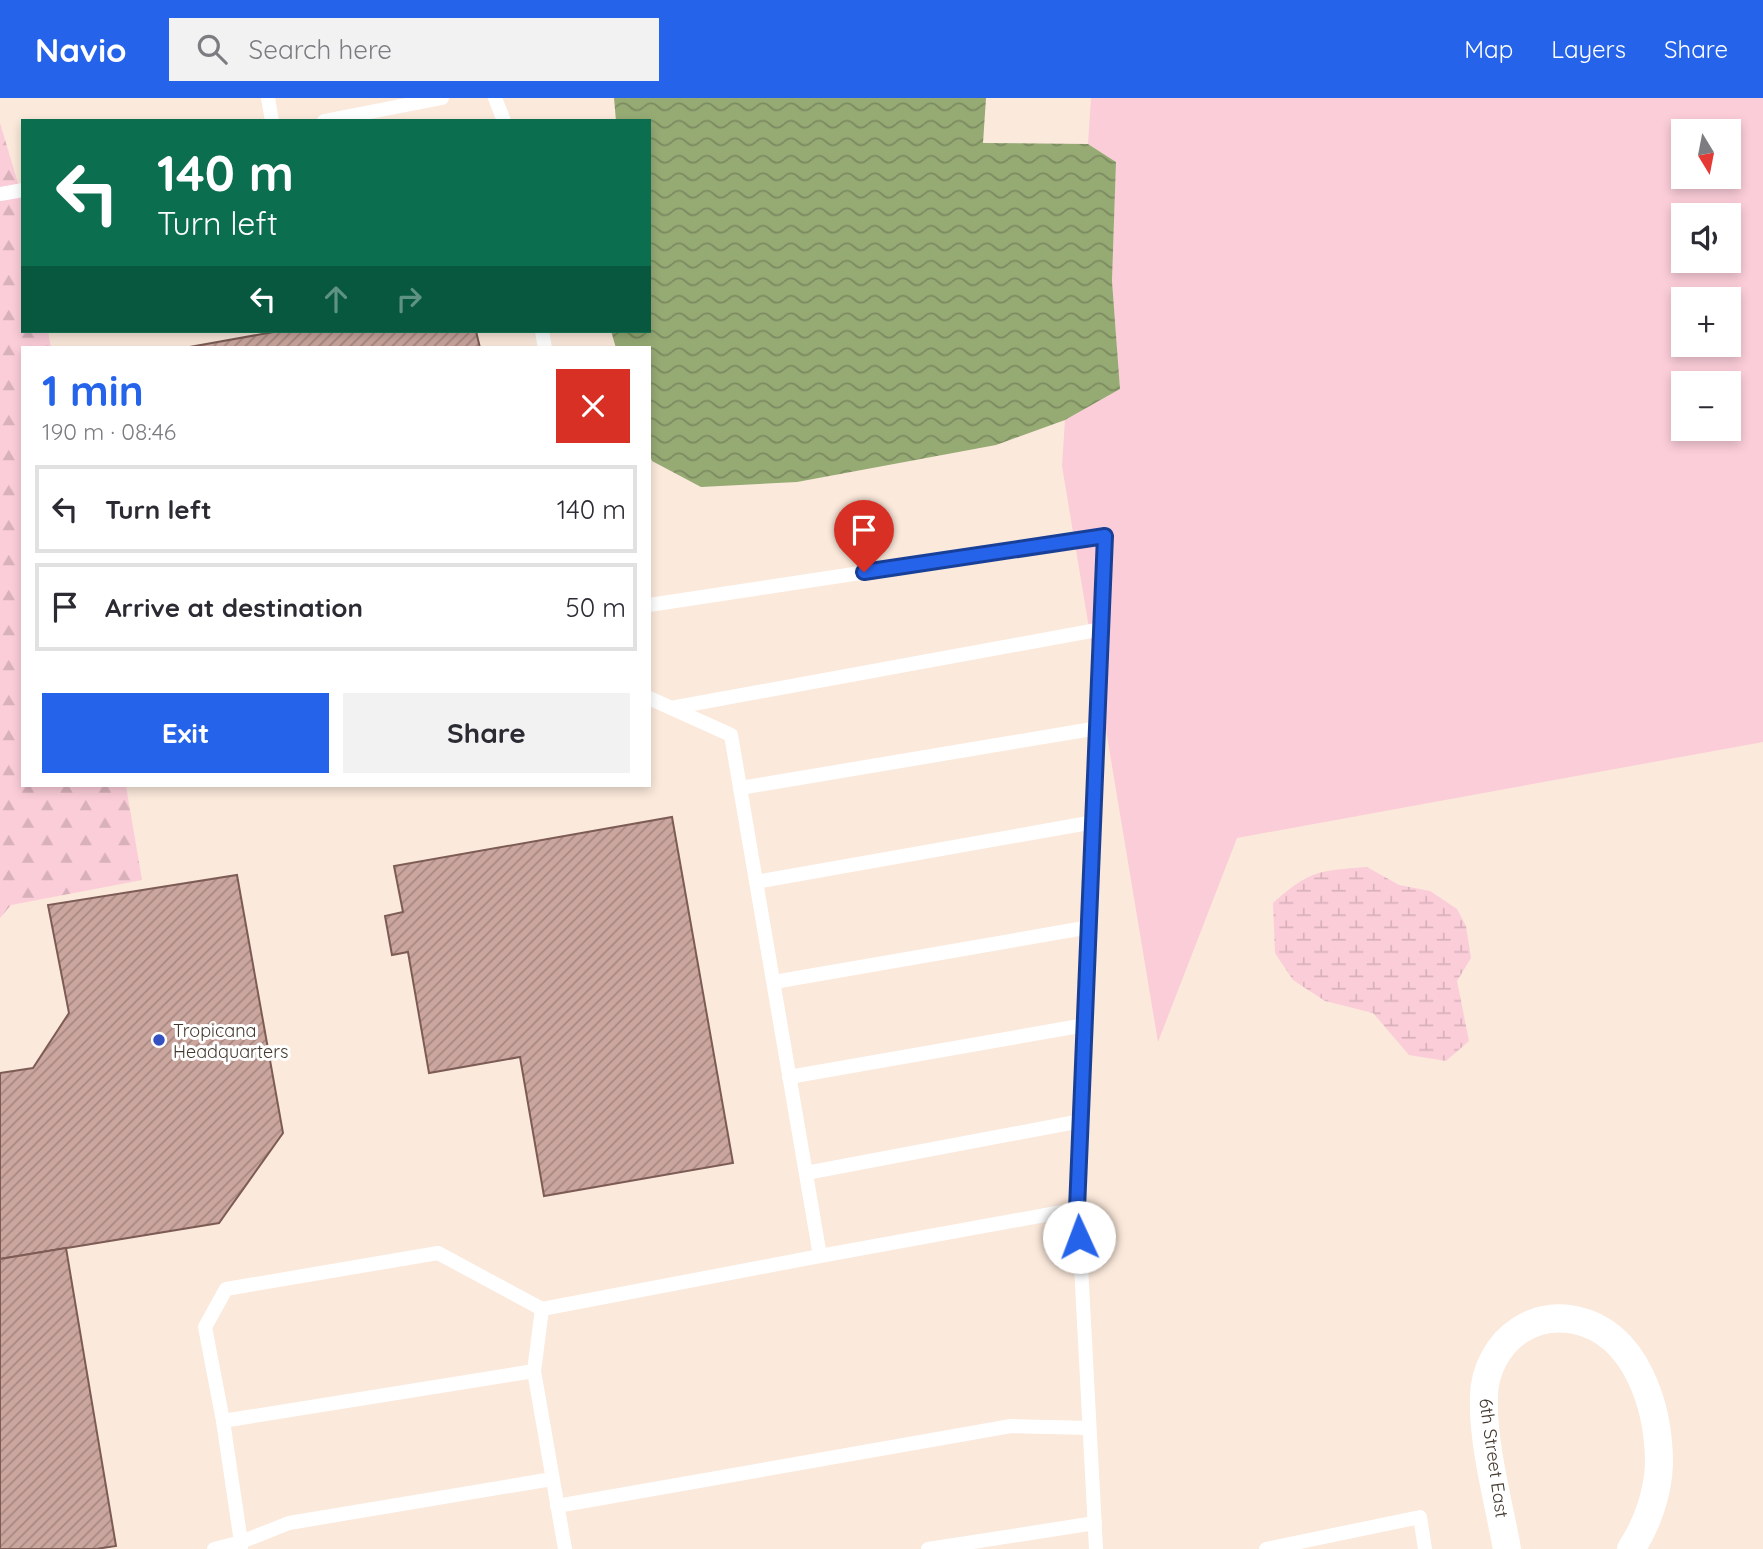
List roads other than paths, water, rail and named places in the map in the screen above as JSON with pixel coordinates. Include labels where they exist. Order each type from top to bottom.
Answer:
[{"type":"street","name":"6th Street East","points":[[1507,1549],[1483,1397],[1489,1368],[1511,1336],[1532,1322],[1566,1318],[1588,1323],[1606,1332],[1623,1348],[1642,1380],[1655,1424],[1659,1465],[1654,1498],[1631,1549]]},
{"type":"lane","points":[[268,98],[272,119]]},
{"type":"lane","points":[[334,119],[442,98]]},
{"type":"lane","points":[[495,98],[503,119]]},
{"type":"lane","points":[[0,194],[21,190]]},
{"type":"lane","points":[[651,605],[1105,536],[1077,1209],[1096,1549]]},
{"type":"lane","points":[[671,708],[1102,629]]},
{"type":"lane","points":[[651,699],[732,735],[820,1256]]},
{"type":"lane","points":[[740,788],[1098,729]]},
{"type":"lane","points":[[756,882],[1094,822]]},
{"type":"lane","points":[[774,982],[1090,927]]},
{"type":"lane","points":[[789,1077],[1085,1025]]},
{"type":"lane","points":[[806,1173],[1081,1121]]},
{"type":"lane","points":[[241,1545],[223,1421],[205,1327],[226,1289],[438,1253],[542,1310],[1077,1209]]},
{"type":"lane","points":[[542,1310],[534,1371],[565,1549]]},
{"type":"lane","points":[[223,1421],[534,1371]]},
{"type":"lane","points":[[557,1506],[1011,1426],[1090,1428]]},
{"type":"lane","points":[[214,1549],[241,1545],[289,1523],[552,1479]]},
{"type":"lane","points":[[1266,1549],[1420,1517],[1425,1549]]},
{"type":"lane","points":[[928,1549],[1095,1523]]},
{"type":"water","points":[[614,98],[986,98],[983,143],[1088,144],[1116,162],[1112,281],[1120,389],[1065,420],[996,445],[797,482],[701,487],[652,461],[651,346],[615,346],[612,333],[651,333],[651,119],[616,119]]},
{"type":"place","name":"Tropicana Headquarters","points":[[159,1040]]}]
